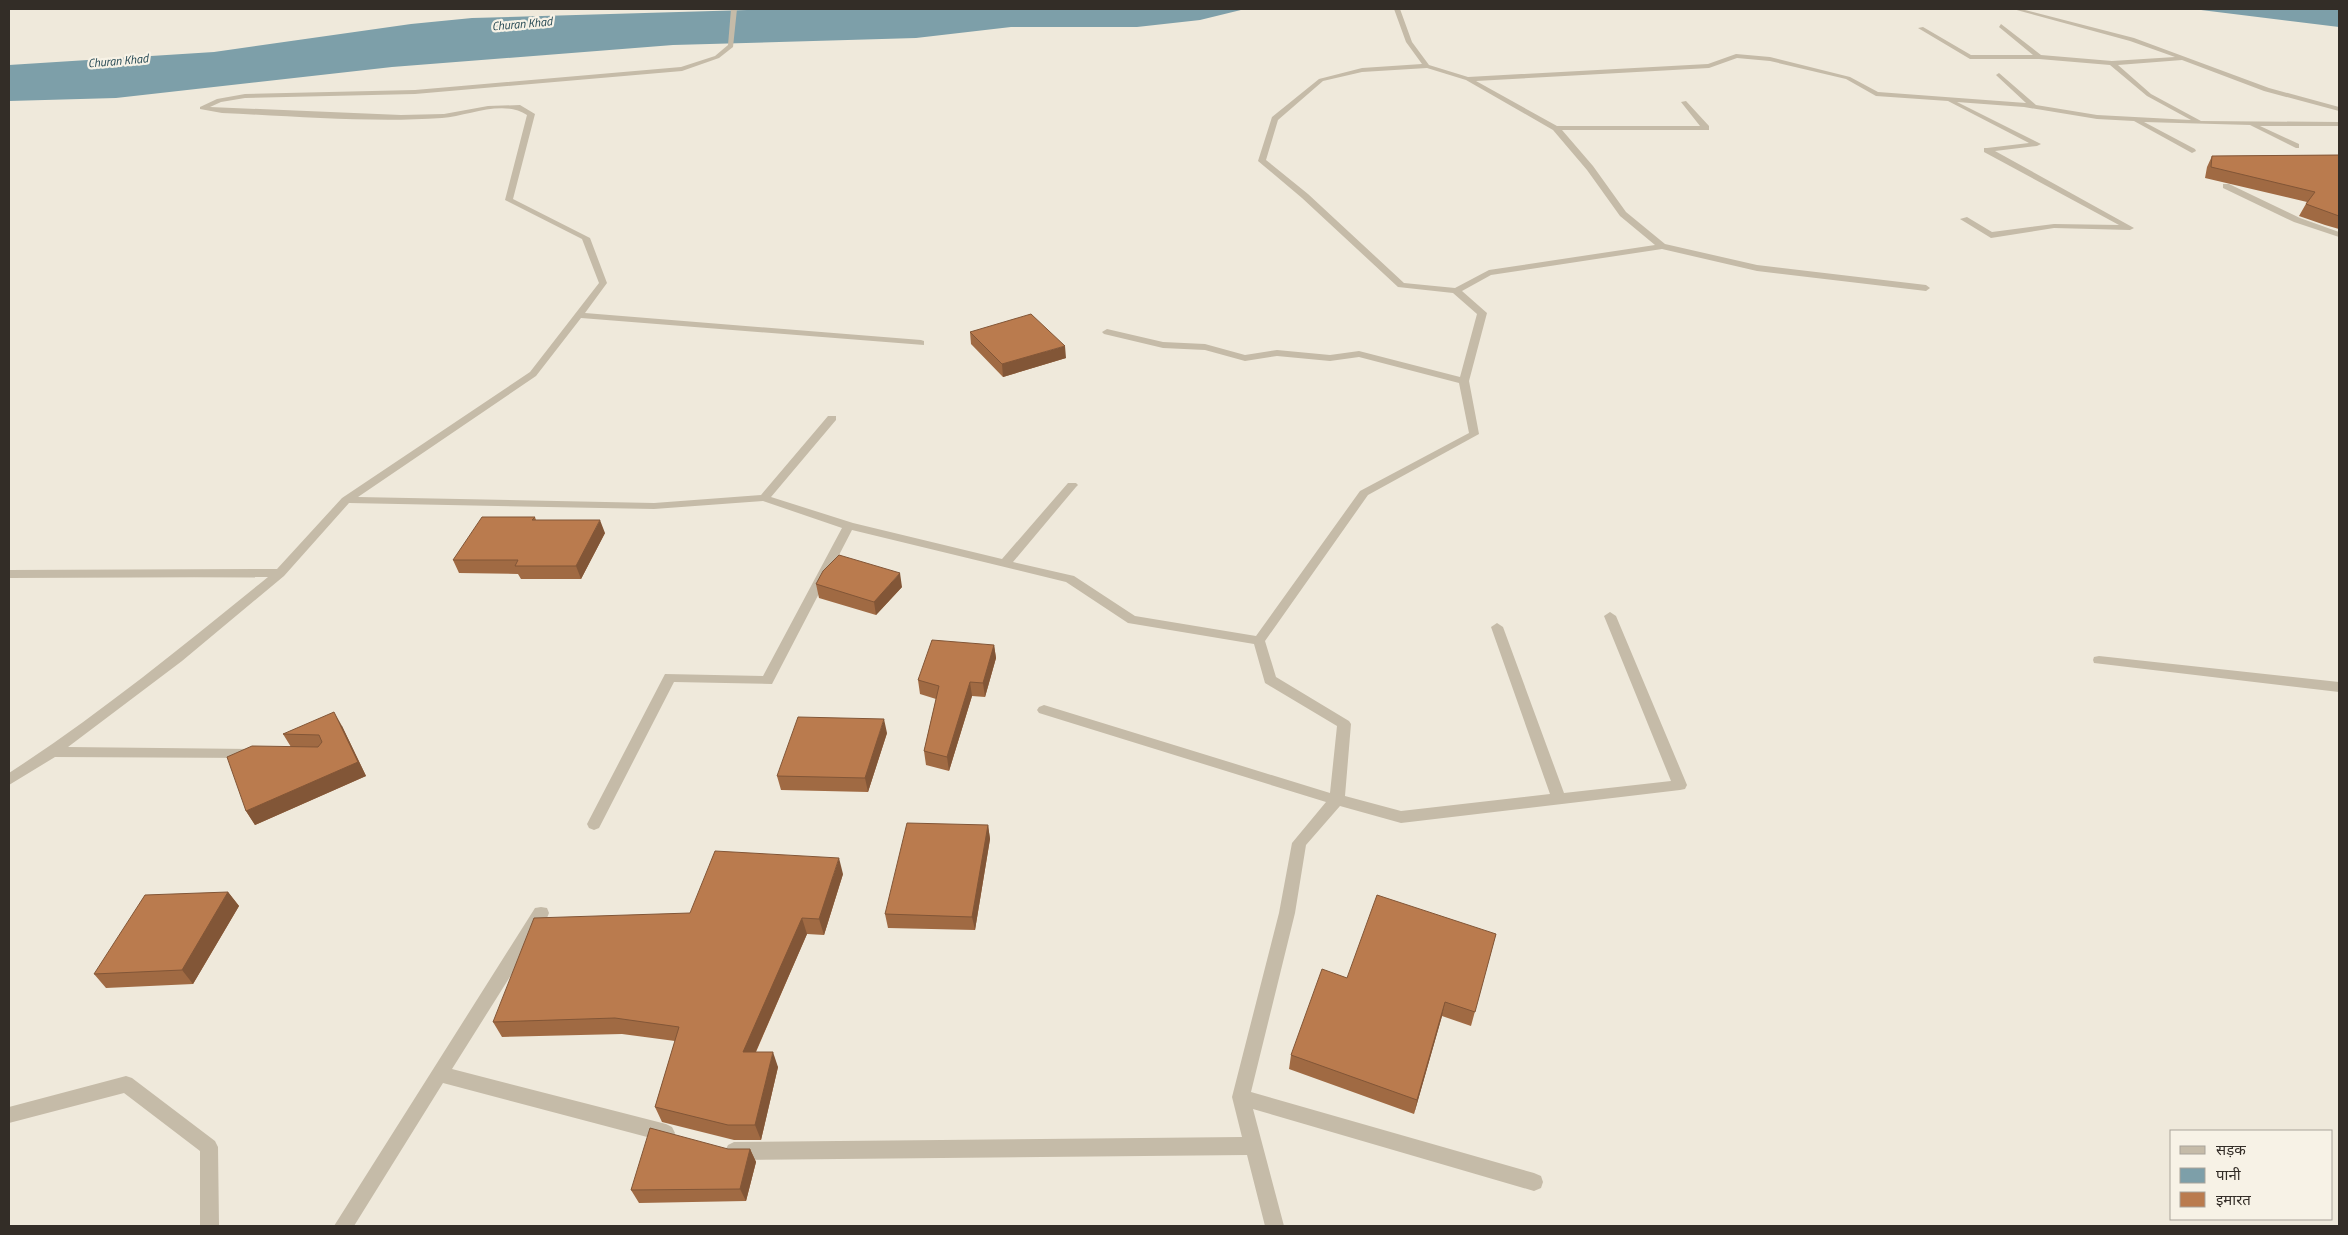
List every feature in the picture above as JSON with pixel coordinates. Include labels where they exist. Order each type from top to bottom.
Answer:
[{"type":"street","points":[[9,780],[52,752],[177,658],[280,573],[346,500],[534,374],[603,283],[586,238],[509,200],[531,114],[520,107],[488,108],[444,116],[402,117],[222,111],[202,108],[218,100],[245,96],[414,92],[682,69],[717,57],[731,46],[734,9]]},
{"type":"street","points":[[1397,9],[1410,42],[1427,66]]},
{"type":"street","points":[[2016,9],[2057,22],[2145,44],[2274,91],[2339,109]]},
{"type":"street","points":[[2002,26],[2039,57]]},
{"type":"street","points":[[1920,28],[1970,57],[2039,57],[2112,63],[2187,59]]},
{"type":"street","points":[[1468,79],[1709,66],[1736,56],[1770,59],[1848,78],[1876,94],[2033,106],[2097,117],[2202,123],[2339,124]]},
{"type":"street","points":[[2112,63],[2149,94],[2202,123]]},
{"type":"street","points":[[1259,641],[1364,494],[1474,434],[1464,381],[1482,314],[1456,291],[1401,284],[1305,196],[1262,161],[1275,119],[1321,80],[1362,70],[1427,66],[1468,79],[1556,128],[1590,168],[1623,214],[1662,246]]},
{"type":"street","points":[[1999,75],[2033,106]]},
{"type":"street","points":[[1946,100],[2036,144],[1987,150],[2130,228],[2054,226],[1991,235],[1964,219]]},
{"type":"street","points":[[1556,128],[1706,128],[1684,102]]},
{"type":"street","points":[[2132,119],[2192,151]]},
{"type":"street","points":[[2249,123],[2296,146]]},
{"type":"street","points":[[2226,186],[2296,220],[2339,236]]},
{"type":"street","points":[[1456,291],[1489,273],[1662,246],[1757,268],[1926,288]]},
{"type":"street","points":[[578,315],[921,343]]},
{"type":"street","points":[[1107,332],[1163,345],[1205,347],[1245,358],[1277,352],[1330,358],[1359,354],[1464,381]]},
{"type":"street","points":[[764,498],[832,418]]},
{"type":"street","points":[[1005,563],[1072,485]]},
{"type":"street","points":[[346,500],[654,506],[764,498],[849,526],[1070,578],[1132,620],[1259,641]]},
{"type":"street","points":[[594,824],[670,676],[767,681],[849,526]]},
{"type":"street","points":[[9,574],[280,573]]},
{"type":"street","points":[[1044,710],[1337,800],[1401,817],[1680,785],[1610,616]]},
{"type":"street","points":[[1497,627],[1559,799]]},
{"type":"street","points":[[1259,641],[1270,680],[1344,724],[1337,800],[1300,843],[1287,913],[1240,1097],[1274,1226]]},
{"type":"street","points":[[2099,660],[2339,687]]},
{"type":"street","points":[[52,752],[264,754]]},
{"type":"street","points":[[343,1226],[541,913]]},
{"type":"street","points":[[439,1074],[686,1139]]},
{"type":"street","points":[[9,1115],[126,1084],[209,1147],[210,1226]]},
{"type":"street","points":[[1240,1097],[1534,1182]]},
{"type":"street","points":[[714,1146],[734,1151],[1253,1146]]},
{"type":"water","name":"Churan Khad","points":[[780,9],[1245,9],[1200,20],[1137,27],[1011,27],[916,38],[673,45],[392,67],[116,98],[9,101],[9,65],[214,52],[411,24],[472,18]]},
{"type":"water","points":[[2193,9],[2339,9],[2339,27]]},
{"type":"building","points":[[2339,155],[2339,216],[2306,204],[2315,192],[2211,167],[2212,156]]},
{"type":"building","points":[[1031,314],[1065,346],[1002,364],[970,332]]},
{"type":"building","points":[[482,517],[535,517],[532,520],[600,520],[576,566],[515,566],[518,560],[453,560]]},
{"type":"building","points":[[839,555],[900,573],[874,602],[816,584],[823,571]]},
{"type":"building","points":[[932,640],[994,645],[983,683],[970,682],[947,757],[924,751],[939,686],[918,680]]},
{"type":"building","points":[[334,712],[358,762],[246,811],[227,757],[252,746],[318,747],[322,742],[319,735],[283,734]]},
{"type":"building","points":[[798,717],[884,719],[865,778],[777,776]]},
{"type":"building","points":[[907,823],[988,825],[972,917],[885,914]]},
{"type":"building","points":[[715,851],[839,858],[819,919],[802,918],[743,1052],[773,1052],[755,1125],[728,1125],[655,1107],[679,1027],[615,1018],[493,1022],[534,918],[690,913]]},
{"type":"building","points":[[228,892],[182,970],[94,974],[145,895]]},
{"type":"building","points":[[1377,895],[1496,934],[1475,1012],[1445,1002],[1417,1100],[1291,1055],[1322,969],[1347,978]]},
{"type":"building","points":[[650,1128],[728,1149],[750,1149],[740,1189],[631,1190]]}]
